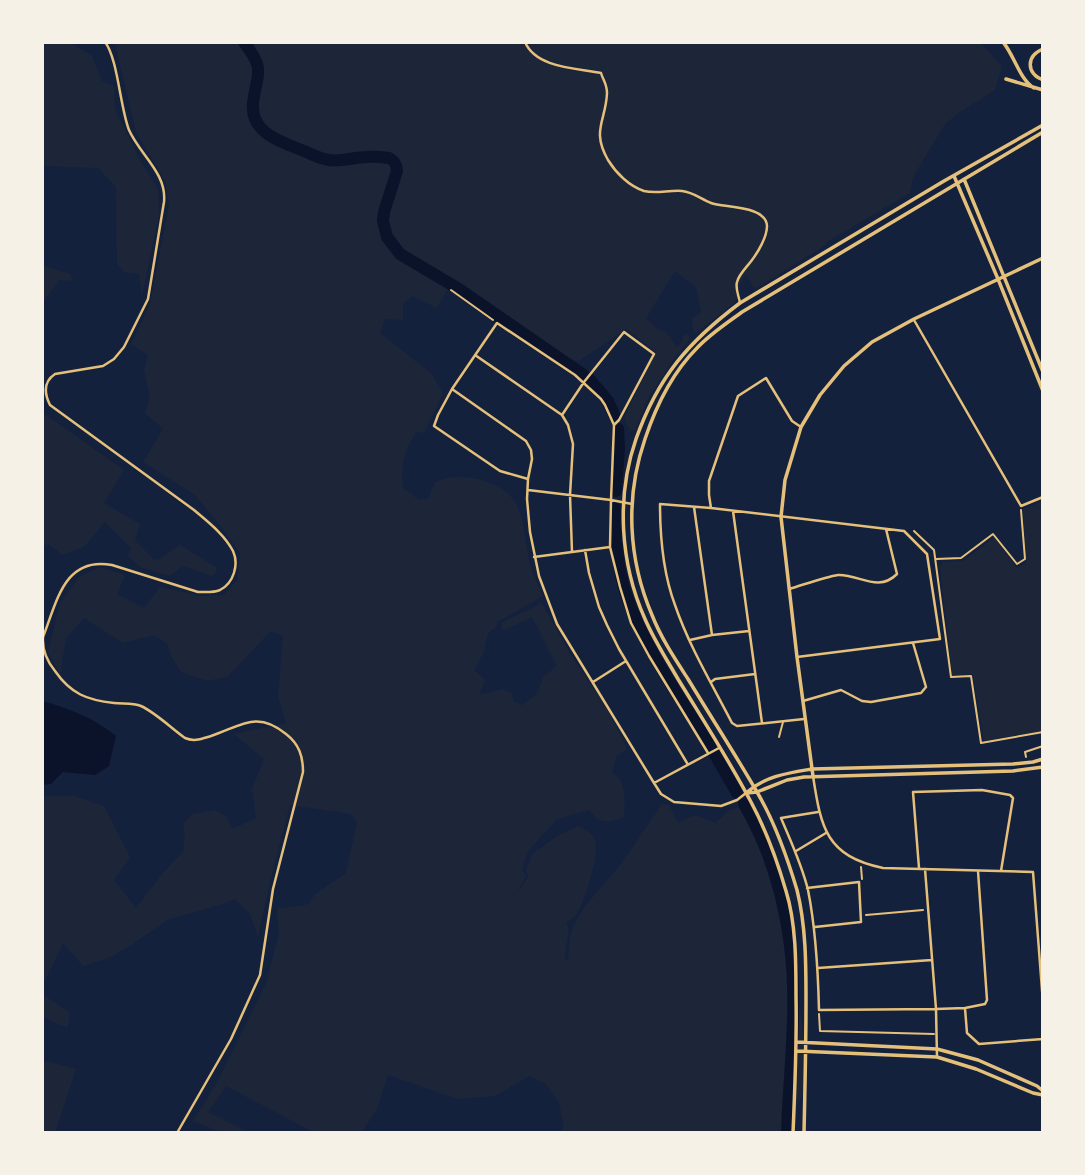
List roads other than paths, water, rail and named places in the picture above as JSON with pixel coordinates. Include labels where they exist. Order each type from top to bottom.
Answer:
[{"type":"street","points":[[105,42],[113,61],[129,128],[138,146],[161,178],[165,190],[151,284],[145,306],[118,355],[103,366],[55,374],[47,383],[46,398],[50,405],[216,529],[232,550],[235,569],[229,583],[209,593],[111,565],[101,563],[84,566],[76,570],[64,586],[42,644],[47,660],[63,683],[82,696],[101,702],[138,705],[191,741],[224,732],[245,722],[262,721],[287,735],[303,757],[303,772],[273,889],[260,975],[231,1039],[177,1133]]},
{"type":"street","points":[[525,42],[531,53],[542,61],[601,73],[606,80],[607,90],[599,137],[610,162],[630,183],[649,192],[690,192],[712,204],[751,209],[765,220],[767,226],[763,241],[737,280],[740,303]]},
{"type":"street","points":[[1003,42],[1015,58],[1028,85],[1034,88]]},
{"type":"street","points":[[1043,49],[1033,56],[1030,65],[1036,77],[1043,80]]},
{"type":"street","points":[[1006,79],[1043,90]]},
{"type":"street","points":[[793,1133],[797,1042],[796,950],[787,894],[765,831],[746,793],[645,621],[636,598],[625,546],[624,502],[631,454],[646,411],[661,384],[677,361],[713,324],[740,303],[1043,124]]},
{"type":"street","points":[[804,1133],[806,949],[797,891],[775,828],[757,792],[652,617],[636,568],[633,546],[632,504],[639,457],[653,415],[667,388],[697,348],[742,312],[1043,132]]},
{"type":"street","points":[[960,172],[1043,372]]},
{"type":"street","points":[[954,176],[1043,391]]},
{"type":"street","points":[[1043,258],[914,319],[872,342],[844,366],[820,395],[801,427],[785,480],[781,517],[818,812],[826,833],[845,854],[883,868],[1033,872],[1043,1003]]},
{"type":"street","points":[[914,319],[1021,506],[1043,497]]},
{"type":"street","points":[[528,479],[500,471],[434,426],[452,389],[497,323],[584,382],[601,399],[614,425],[610,547],[620,587],[631,622],[649,656],[708,753]]},
{"type":"street","points":[[562,415],[584,382],[624,332],[654,354],[619,421],[614,425]]},
{"type":"street","points":[[475,355],[562,415],[568,425],[573,444],[570,495],[572,552]]},
{"type":"street","points":[[711,508],[709,481],[738,396],[766,378],[792,421],[801,427]]},
{"type":"street","points":[[452,389],[526,441],[531,450],[528,479],[530,532],[539,576],[557,624],[661,794],[674,802],[721,806],[737,800],[766,780],[784,773],[812,769],[1013,764],[1043,760]]},
{"type":"street","points":[[528,490],[611,499],[632,504]]},
{"type":"street","points":[[797,657],[940,639],[927,554],[904,531],[660,504],[661,544],[675,605],[732,723],[737,726],[805,719]]},
{"type":"street","points":[[694,507],[712,635]]},
{"type":"street","points":[[733,511],[762,723]]},
{"type":"street","points":[[789,589],[840,575],[869,582],[892,579],[897,574],[886,529]]},
{"type":"street","points":[[534,557],[610,547]]},
{"type":"street","points":[[585,550],[599,607],[626,660],[688,764]]},
{"type":"street","points":[[690,640],[750,631]]},
{"type":"street","points":[[803,701],[841,690],[862,701],[870,702],[921,693],[926,687],[913,643]]},
{"type":"street","points":[[593,682],[626,660]]},
{"type":"street","points":[[711,682],[715,679],[755,674]]},
{"type":"street","points":[[654,783],[719,748]]},
{"type":"street","points":[[746,793],[757,792],[787,780],[813,776],[1013,771],[1043,767]]},
{"type":"street","points":[[919,869],[913,792],[982,790],[1010,795],[1013,798],[1001,871]]},
{"type":"street","points":[[818,812],[781,818],[796,851],[815,928],[819,1010],[965,1008],[985,1004],[987,1000],[978,870]]},
{"type":"street","points":[[796,851],[826,833]]},
{"type":"street","points":[[925,869],[937,1057]]},
{"type":"street","points":[[807,888],[859,882],[861,922],[815,928]]},
{"type":"street","points":[[818,968],[932,960]]},
{"type":"street","points":[[965,1008],[967,1033],[979,1044],[1043,1039]]},
{"type":"street","points":[[797,1042],[937,1049],[978,1060],[1037,1087],[1043,1093]]},
{"type":"street","points":[[796,1051],[937,1057],[966,1065],[1033,1093],[1043,1093]]},
{"type":"lane","points":[[779,737],[783,721]]},
{"type":"waterway","points":[[244,42],[258,66],[253,113],[262,129],[277,140],[326,159],[375,157],[393,160],[397,171],[383,221],[387,237],[400,254],[459,289],[585,376]]},
{"type":"waterway","points":[[590,380],[608,401],[615,417]]},
{"type":"waterway","points":[[616,491],[618,429]]},
{"type":"waterway","points":[[615,508],[619,562],[623,584],[634,614],[642,634],[710,746]]},
{"type":"waterway","points":[[714,753],[737,793]]},
{"type":"waterway","points":[[744,804],[761,837],[774,873],[790,946],[793,1015],[787,1133]]}]
